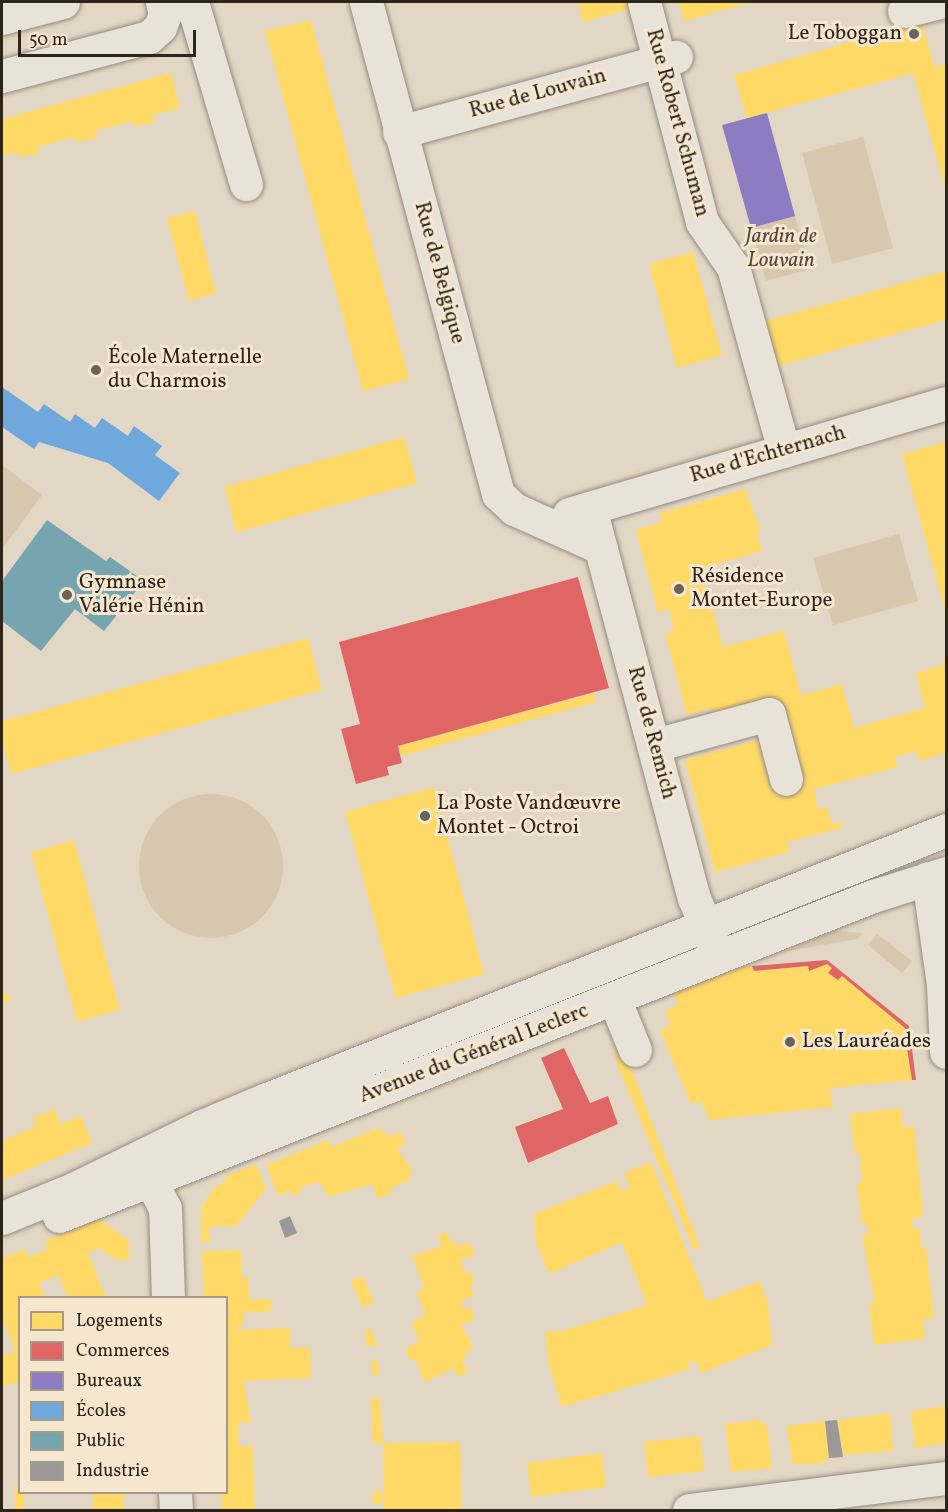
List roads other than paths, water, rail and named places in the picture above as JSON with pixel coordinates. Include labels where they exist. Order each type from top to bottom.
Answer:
[{"type":"street","points":[[2,18],[63,2]]},
{"type":"street","points":[[2,76],[149,37],[160,27],[165,14],[162,2]]},
{"type":"street","points":[[192,2],[246,184]]},
{"type":"street","name":"Rue de Belgique","points":[[366,2],[399,132],[498,494],[514,509],[601,549]]},
{"type":"street","name":"Rue Robert Schuman","points":[[644,2],[668,59],[719,216],[718,242],[733,267],[776,453]]},
{"type":"street","name":"Rue Robert Schuman","points":[[662,2],[668,59]]},
{"type":"street","points":[[904,11],[939,2]]},
{"type":"street","name":"Rue de Louvain","points":[[399,132],[668,59]]},
{"type":"street","name":"Rue d'Echternach","points":[[590,508],[946,404]]},
{"type":"street","points":[[541,522],[590,508]]},
{"type":"street","name":"Rue de Remich","points":[[590,508],[704,924],[719,957]]},
{"type":"street","points":[[655,745],[769,714],[786,779]]},
{"type":"street","points":[[2,1218],[73,1190],[202,1126],[405,1032],[704,924],[946,830]]},
{"type":"street","points":[[862,862],[938,875],[946,1052]]},
{"type":"street","name":"Avenue du Général Leclerc","points":[[2,1238],[719,957],[938,875]]},
{"type":"street","points":[[614,998],[635,1050]]},
{"type":"street","points":[[405,1032],[423,1073]]},
{"type":"street","points":[[151,1181],[165,1208],[168,1296]]},
{"type":"street","points":[[689,1510],[746,1507],[946,1478]]},
{"type":"street","points":[[175,1494],[176,1510]]},
{"type":"place","name":"Le Toboggan","points":[[914,34]]},
{"type":"place","name":"École Maternelle du Charmois","points":[[96,370]]},
{"type":"place","name":"Résidence Montet-Europe","points":[[679,589]]},
{"type":"place","name":"Gymnase Valérie Hénin","points":[[67,595]]},
{"type":"place","name":"La Poste Vandœuvre Montet - Octroi","points":[[425,816]]},
{"type":"place","name":"Les Lauréades","points":[[790,1042]]},
{"type":"park label","name":"Jardin de Louvain","points":[[781,249]]}]
